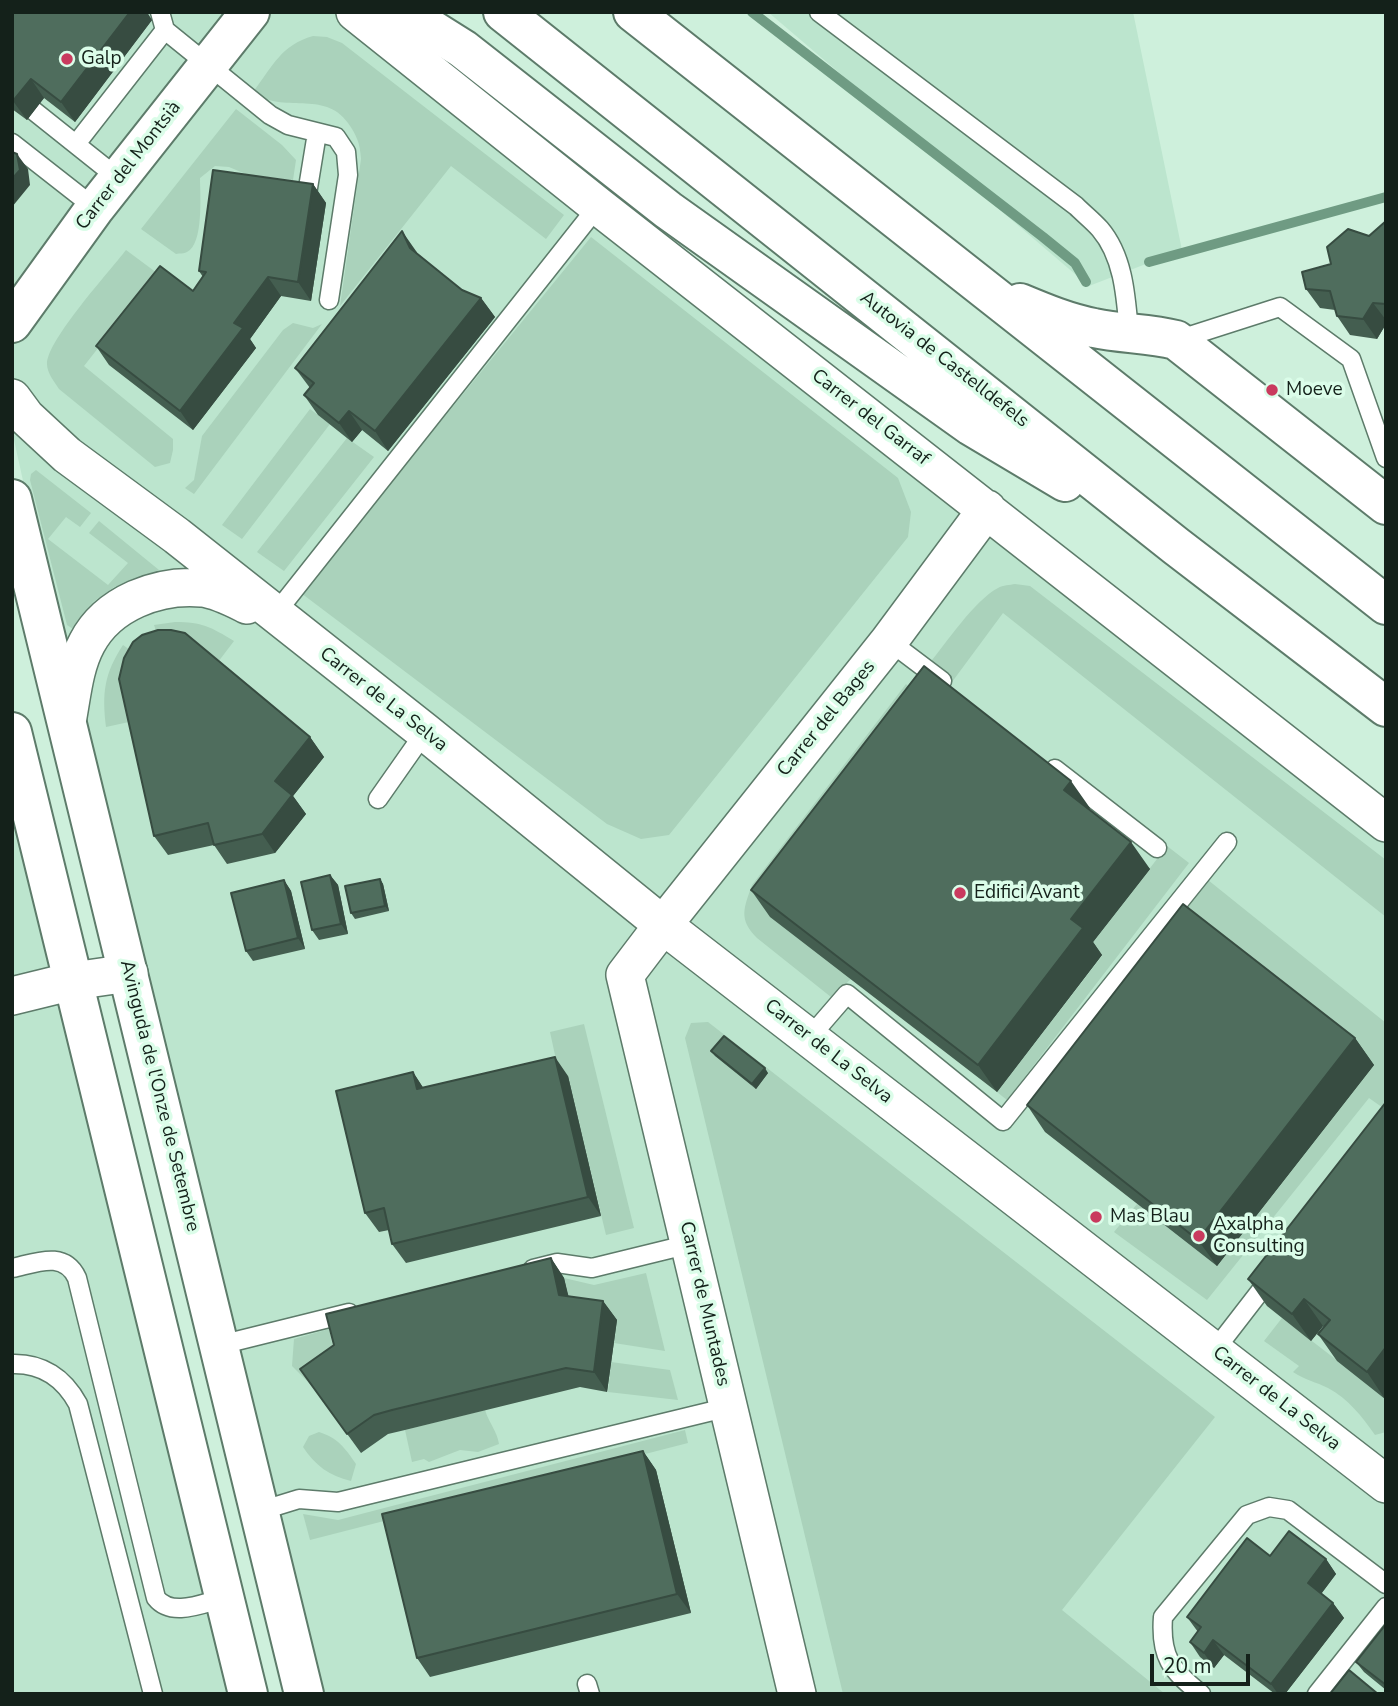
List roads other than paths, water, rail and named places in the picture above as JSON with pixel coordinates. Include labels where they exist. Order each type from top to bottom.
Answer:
[{"type":"main road","name":"Carrer del Montsià","points":[[12,323],[95,208],[250,12]]},
{"type":"main road","points":[[404,12],[463,48],[668,210],[971,426],[1176,546]]},
{"type":"main road","name":"Autovia de Castelldefels","points":[[503,12],[1176,546],[1386,707]]},
{"type":"main road","points":[[633,12],[1386,605]]},
{"type":"main road","points":[[978,285],[1070,322],[1095,329],[1153,334],[1176,340],[1386,505]]},
{"type":"main road","name":"Avinguda de l'Onze de Setembre","points":[[12,499],[304,1694]]},
{"type":"main road","points":[[12,732],[248,1694]]},
{"type":"street","name":"Carrer del Garraf","points":[[355,12],[598,206],[1386,823]]},
{"type":"street","name":"Carrer de La Selva","points":[[12,398],[26,417],[66,455],[177,536],[663,925],[1386,1484]]},
{"type":"street","name":"Carrer del Bages","points":[[663,925],[889,641],[987,509]]},
{"type":"street","name":"Carrer de La Selva","points":[[67,722],[80,657],[88,641],[110,614],[129,601],[164,591],[203,588],[275,614]]},
{"type":"street","name":"Carrer de Muntades","points":[[663,925],[625,975],[797,1694]]},
{"type":"street","points":[[12,996],[73,981],[129,973]]},
{"type":"lane","points":[[160,12],[165,30],[270,115],[288,125],[337,137],[346,152],[348,175],[329,300]]},
{"type":"lane","points":[[820,12],[1076,206],[1101,230],[1116,259],[1125,291],[1129,333]]},
{"type":"lane","points":[[76,144],[165,30]]},
{"type":"lane","points":[[34,111],[118,178]]},
{"type":"lane","points":[[306,200],[317,132]]},
{"type":"lane","points":[[12,143],[95,208]]},
{"type":"lane","points":[[275,614],[598,206]]},
{"type":"lane","points":[[1176,340],[1280,307],[1351,359],[1386,458]]},
{"type":"lane","points":[[889,641],[954,691]]},
{"type":"lane","points":[[378,799],[425,732]]},
{"type":"lane","points":[[1039,757],[1157,848]]},
{"type":"lane","points":[[809,1038],[846,995],[1003,1121],[1227,842]]},
{"type":"lane","points":[[516,1273],[557,1263],[592,1268],[690,1244]]},
{"type":"lane","points":[[12,1268],[52,1259],[68,1265],[77,1278],[156,1598],[167,1607],[177,1609],[224,1598]]},
{"type":"lane","points":[[1214,1351],[1280,1266]]},
{"type":"lane","points":[[220,1345],[367,1309]]},
{"type":"lane","points":[[12,1364],[25,1364],[47,1371],[65,1385],[78,1404],[153,1694]]},
{"type":"lane","points":[[260,1511],[299,1499],[338,1503],[729,1407]]},
{"type":"lane","points":[[1201,1694],[1184,1680],[1167,1660],[1161,1637],[1163,1617],[1247,1515],[1269,1507],[1288,1510],[1386,1584]]},
{"type":"lane","points":[[1317,1694],[1386,1607]]},
{"type":"waterway","points":[[752,12],[1043,237],[1075,263],[1086,282]]},
{"type":"waterway","points":[[1149,262],[1386,197]]},
{"type":"place","name":"Galp","points":[[67,59]]},
{"type":"place","name":"Moeve","points":[[1272,390]]},
{"type":"place","name":"Edifici Avant","points":[[960,893]]},
{"type":"place","name":"Mas Blau","points":[[1096,1217]]},
{"type":"place","name":"Axalpha Consulting","points":[[1199,1236]]}]
